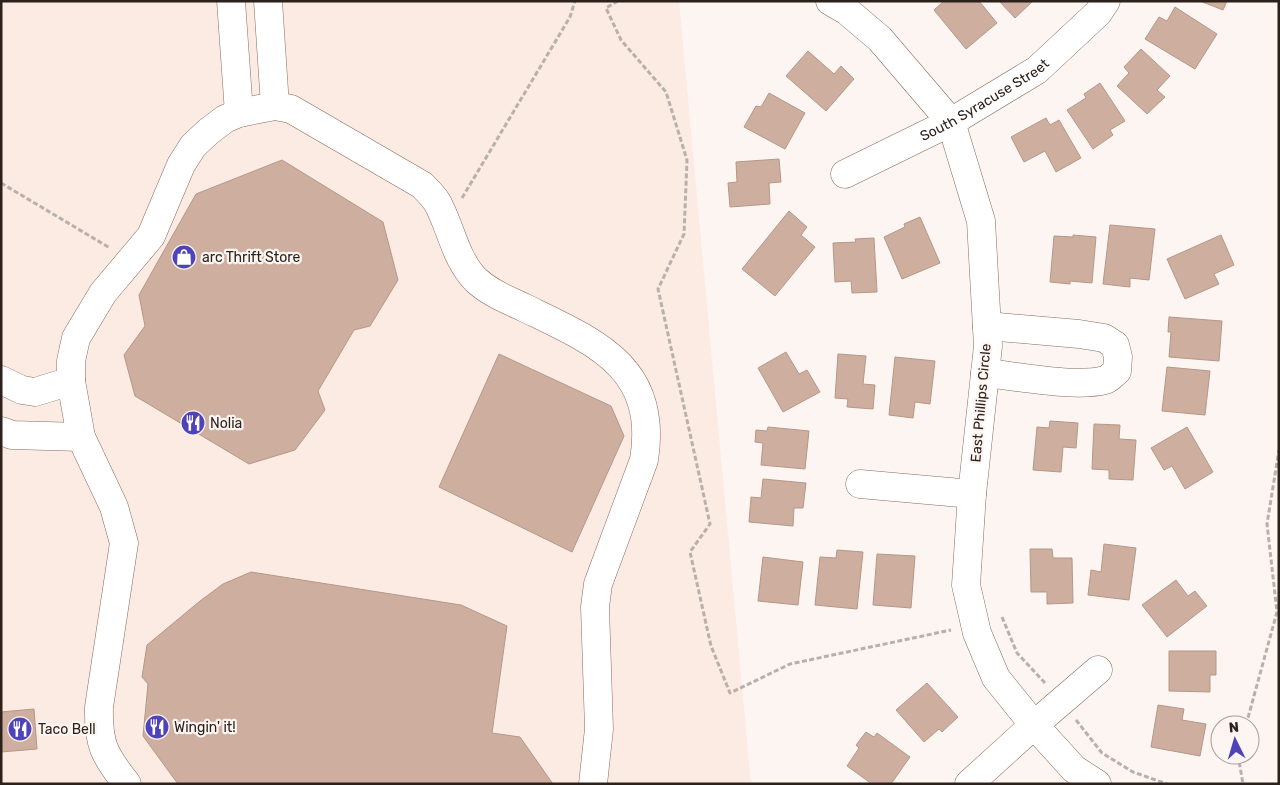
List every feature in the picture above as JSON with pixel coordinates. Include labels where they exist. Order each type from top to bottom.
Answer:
[{"type":"street","points":[[231,1],[239,113]]},
{"type":"street","points":[[268,1],[275,106]]},
{"type":"street","name":"East Phillips Circle","points":[[830,1],[846,11],[880,39],[951,122],[981,221],[988,346],[972,494],[966,585],[977,633],[996,678],[1034,725],[1074,769],[1097,784]]},
{"type":"street","name":"South Syracuse Street","points":[[845,174],[951,122],[1037,70],[1098,14],[1106,1]]},
{"type":"street","points":[[126,784],[112,765],[103,748],[98,729],[99,707],[124,542],[114,507],[81,436],[71,381],[71,361],[76,338],[103,293],[151,236],[181,165],[193,146],[225,119],[239,113],[275,106],[291,109],[422,185],[436,202],[464,265],[475,279],[489,290],[581,336],[602,349],[618,362],[632,383],[641,402],[647,440],[644,460],[598,584],[596,600],[599,729],[593,784]]},
{"type":"street","points":[[985,373],[1060,381],[1090,382],[1107,379],[1117,371],[1118,357],[1114,345],[1104,338],[987,326]]},
{"type":"street","points":[[1,380],[22,390],[35,392],[71,381]]},
{"type":"street","points":[[1,431],[12,435],[81,436]]},
{"type":"street","points":[[860,484],[972,494]]},
{"type":"street","points":[[969,784],[1098,670]]},
{"type":"path","points":[[446,224],[570,17],[575,1]]},
{"type":"path","points":[[608,1],[606,8],[621,40],[666,92],[687,160],[684,234],[658,288],[710,524],[690,552],[711,646],[730,693],[790,664],[956,628]]},
{"type":"path","points":[[606,8],[618,1]]},
{"type":"path","points":[[1,183],[129,261]]},
{"type":"path","points":[[1249,715],[1277,612],[1266,524],[1279,450]]},
{"type":"path","points":[[1240,765],[1243,784]]},
{"type":"shaded area","points":[[1,1],[679,1],[751,784],[1,784]]},
{"type":"building","points":[[944,1],[979,1],[997,23],[966,49],[934,10]]},
{"type":"building","points":[[999,1],[1033,1],[1015,18]]},
{"type":"building","points":[[1200,1],[1227,1],[1223,10]]},
{"type":"building","points":[[1175,7],[1217,34],[1195,69],[1145,39],[1159,17],[1167,21]]},
{"type":"building","points":[[1141,49],[1170,76],[1157,90],[1165,97],[1147,114],[1117,86],[1129,73],[1124,67]]},
{"type":"building","points":[[808,51],[834,74],[841,66],[854,79],[826,111],[786,76]]},
{"type":"building","points":[[1100,83],[1125,121],[1110,130],[1113,135],[1093,149],[1067,110],[1086,98],[1084,94]]},
{"type":"building","points":[[769,93],[805,113],[785,149],[744,127],[756,106],[761,107]]},
{"type":"building","points":[[1046,118],[1050,125],[1059,120],[1081,158],[1056,172],[1045,151],[1024,162],[1011,137]]},
{"type":"building","points":[[779,159],[781,182],[769,183],[770,204],[730,207],[728,183],[737,182],[736,162]]},
{"type":"building","points":[[282,160],[383,222],[398,280],[370,326],[354,330],[318,391],[325,410],[295,450],[249,464],[135,396],[124,355],[145,326],[139,295],[196,194]]},
{"type":"building","points":[[789,211],[807,227],[801,235],[815,247],[775,296],[742,269]]},
{"type":"building","points":[[920,217],[940,263],[902,279],[884,237],[905,227],[904,224]]},
{"type":"building","points":[[1110,225],[1155,229],[1149,280],[1130,278],[1130,287],[1103,284]]},
{"type":"building","points":[[1073,235],[1096,237],[1092,283],[1070,281],[1070,284],[1050,282],[1054,236],[1073,237]]},
{"type":"building","points":[[1221,235],[1234,265],[1214,274],[1219,284],[1185,299],[1167,259]]},
{"type":"building","points":[[874,238],[877,292],[852,293],[851,281],[835,282],[833,243],[856,242],[855,239]]},
{"type":"building","points":[[1169,317],[1222,321],[1219,361],[1169,357],[1171,332],[1168,332]]},
{"type":"building","points":[[786,352],[799,374],[807,370],[820,392],[783,412],[758,368]]},
{"type":"building","points":[[499,354],[611,406],[624,436],[572,552],[439,487]]},
{"type":"building","points":[[838,354],[866,356],[863,384],[875,385],[873,409],[847,407],[848,399],[835,398]]},
{"type":"building","points":[[895,357],[935,361],[930,404],[915,402],[913,418],[889,415]]},
{"type":"building","points":[[1167,367],[1210,371],[1205,415],[1162,411]]},
{"type":"building","points":[[1050,421],[1078,423],[1076,448],[1063,447],[1061,472],[1033,470],[1037,427],[1049,428]]},
{"type":"building","points":[[1094,424],[1120,425],[1119,439],[1136,440],[1133,480],[1109,479],[1109,470],[1092,469]]},
{"type":"building","points":[[768,427],[809,431],[805,469],[761,465],[763,443],[755,442],[756,430],[767,431]]},
{"type":"building","points":[[1187,427],[1213,472],[1185,489],[1172,466],[1164,470],[1151,448]]},
{"type":"building","points":[[763,479],[806,483],[803,508],[794,508],[793,526],[749,522],[751,497],[761,498]]},
{"type":"building","points":[[1104,544],[1136,548],[1129,600],[1088,595],[1091,570],[1101,572]]},
{"type":"building","points":[[1030,549],[1052,549],[1053,558],[1072,558],[1073,603],[1047,604],[1047,592],[1031,592]]},
{"type":"building","points":[[837,550],[863,552],[857,609],[815,605],[820,557],[836,558]]},
{"type":"building","points":[[877,554],[915,556],[911,608],[873,605]]},
{"type":"building","points":[[763,557],[803,562],[798,605],[758,601]]},
{"type":"building","points":[[251,572],[461,605],[507,626],[492,733],[520,737],[553,784],[178,784],[143,736],[148,684],[142,677],[147,645],[223,584]]},
{"type":"building","points":[[1176,580],[1188,596],[1195,591],[1207,606],[1167,637],[1142,605]]},
{"type":"building","points":[[1169,651],[1216,651],[1216,675],[1210,675],[1210,692],[1169,691]]},
{"type":"building","points":[[927,683],[958,717],[942,732],[939,729],[924,742],[896,710]]},
{"type":"building","points":[[1158,705],[1184,709],[1182,720],[1206,724],[1200,756],[1151,747]]},
{"type":"building","points":[[34,709],[37,749],[1,752],[1,712]]},
{"type":"building","points":[[866,732],[874,737],[877,733],[910,757],[891,784],[872,784],[847,766],[859,748],[856,745]]},
{"type":"place","name":"arc Thrift Store","points":[[184,257]]},
{"type":"place","name":"Nolia","points":[[193,423]]},
{"type":"place","name":"Wingin' it!","points":[[157,727]]},
{"type":"place","name":"Taco Bell","points":[[20,729]]}]
